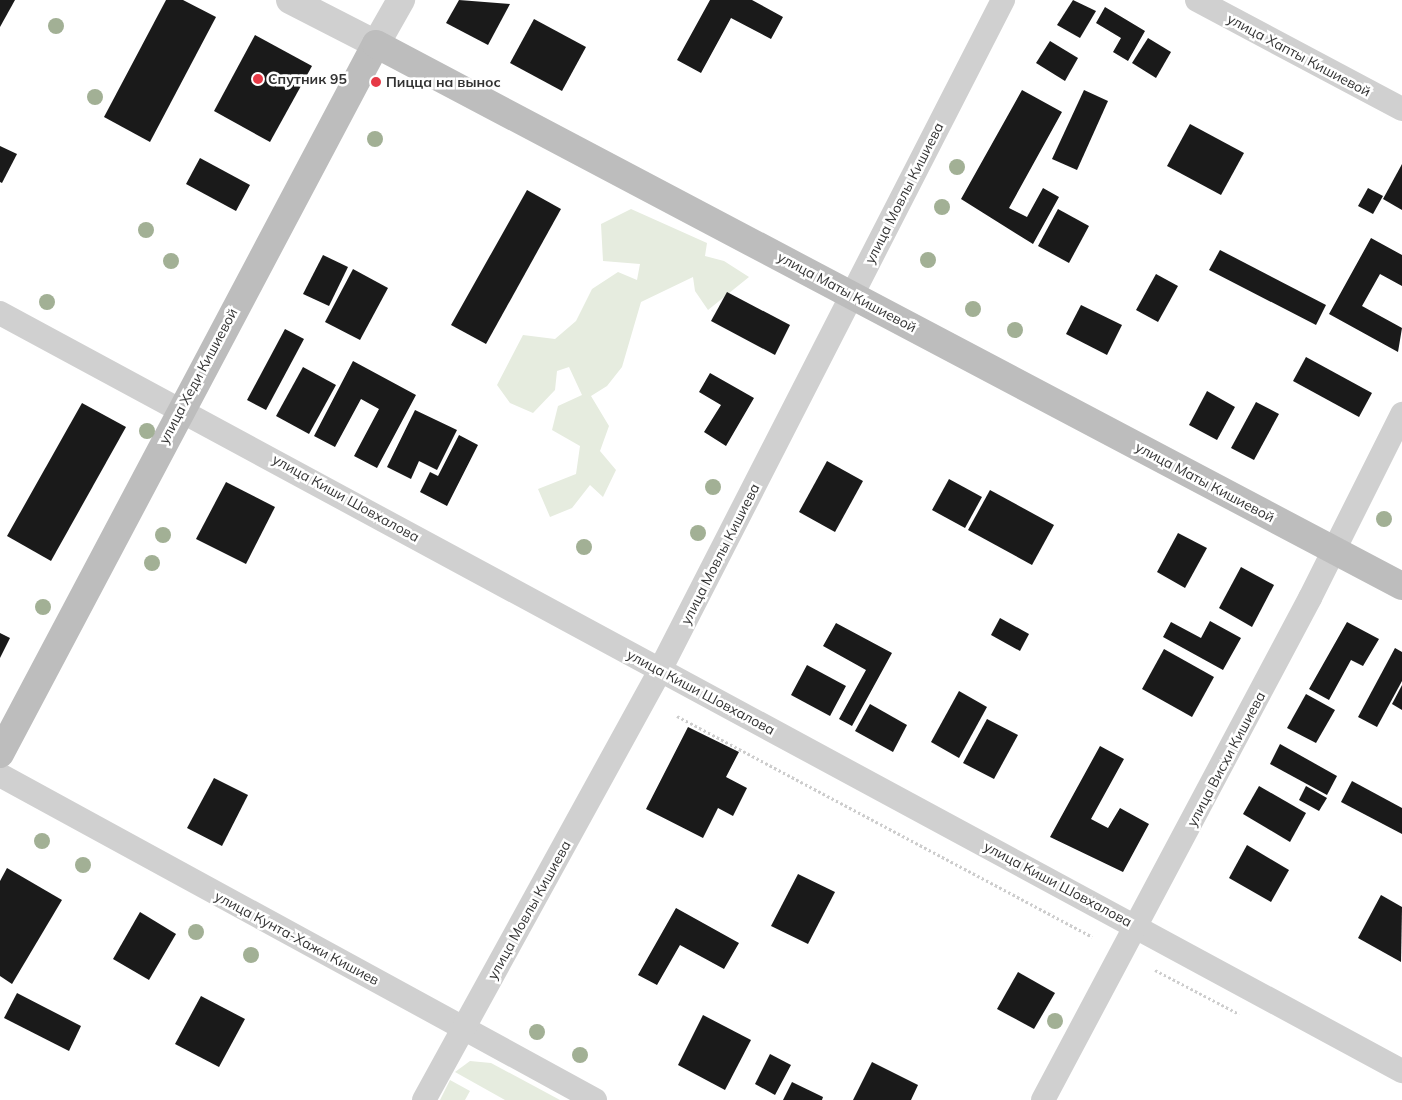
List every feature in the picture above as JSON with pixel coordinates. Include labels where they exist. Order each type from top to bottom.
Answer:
[{"type":"main road","name":"улица Маты Кишиевой","points":[[376,44],[1402,586]]},
{"type":"main road","name":"улица Хеди Кишиевой","points":[[0,754],[181,408],[376,44]]},
{"type":"street","name":"улица Маты Кишиевой","points":[[290,0],[376,44]]},
{"type":"street","name":"улица Хеди Кишиевой","points":[[376,44],[401,0]]},
{"type":"street","name":"улица Мовлы Кишиева","points":[[424,1100],[660,670],[1003,0]]},
{"type":"street","name":"улица Хапты Кишиевой","points":[[1197,0],[1402,109]]},
{"type":"street","name":"улица Киши Шовхалова","points":[[0,313],[181,408],[660,670],[1402,1071]]},
{"type":"street","name":"улица Висхи Кишиева","points":[[1043,1100],[1137,927],[1402,414]]},
{"type":"street","name":"улица Кунта-Хажи Кишиев","points":[[0,774],[596,1100]]},
{"type":"path","points":[[677,716],[1092,936]]},
{"type":"shaded area","points":[[631,209],[707,243],[705,256],[724,261],[749,277],[708,310],[695,291],[693,277],[641,302],[622,367],[607,386],[591,396],[609,426],[600,451],[616,470],[603,497],[590,485],[572,508],[550,517],[538,489],[576,474],[580,446],[552,430],[558,406],[582,395],[569,367],[557,371],[555,390],[533,413],[510,403],[497,385],[523,335],[555,339],[576,321],[592,289],[618,272],[637,280],[640,264],[603,261],[601,224]]},
{"type":"shaded area","points":[[470,1061],[491,1063],[560,1100],[505,1100],[455,1072]]},
{"type":"shaded area","points":[[450,1080],[470,1091],[465,1100],[440,1100]]},
{"type":"building","points":[[0,0],[15,0],[0,27]]},
{"type":"building","points":[[166,0],[183,0],[216,17],[150,142],[104,117]]},
{"type":"building","points":[[459,0],[510,4],[488,45],[446,23]]},
{"type":"building","points":[[710,0],[752,0],[783,17],[771,39],[731,18],[701,73],[677,60]]},
{"type":"building","points":[[1073,0],[1096,11],[1080,38],[1057,25]]},
{"type":"building","points":[[1105,7],[1145,31],[1128,61],[1113,52],[1121,38],[1096,23]]},
{"type":"building","points":[[534,19],[586,47],[562,91],[510,63]]},
{"type":"building","points":[[255,35],[312,66],[270,142],[214,111]]},
{"type":"building","points":[[1148,38],[1171,52],[1156,78],[1132,63]]},
{"type":"building","points":[[1050,41],[1078,58],[1065,81],[1036,63]]},
{"type":"building","points":[[1022,90],[1062,112],[1009,208],[1027,217],[1043,188],[1059,197],[1033,244],[961,199]]},
{"type":"building","points":[[1084,90],[1108,101],[1077,170],[1052,159]]},
{"type":"building","points":[[1190,124],[1244,153],[1221,195],[1167,166]]},
{"type":"building","points":[[0,146],[17,154],[2,183],[0,182]]},
{"type":"building","points":[[200,158],[250,185],[236,211],[186,184]]},
{"type":"building","points":[[1402,164],[1402,210],[1383,199]]},
{"type":"building","points":[[1368,188],[1383,196],[1373,214],[1358,206]]},
{"type":"building","points":[[527,190],[561,209],[486,344],[451,325]]},
{"type":"building","points":[[1058,209],[1089,226],[1069,263],[1038,246]]},
{"type":"building","points":[[1371,238],[1402,255],[1402,286],[1380,274],[1362,306],[1402,328],[1398,352],[1329,314]]},
{"type":"building","points":[[1220,250],[1326,305],[1316,325],[1209,270]]},
{"type":"building","points":[[323,255],[348,267],[329,306],[303,294]]},
{"type":"building","points":[[353,269],[388,288],[360,340],[325,322]]},
{"type":"building","points":[[1156,274],[1178,286],[1158,322],[1136,310]]},
{"type":"building","points":[[727,292],[790,325],[775,355],[711,321]]},
{"type":"building","points":[[1081,305],[1122,325],[1107,355],[1066,334]]},
{"type":"building","points":[[285,329],[304,339],[266,410],[247,400]]},
{"type":"building","points":[[1306,357],[1372,393],[1359,417],[1293,381]]},
{"type":"building","points":[[353,361],[416,395],[377,468],[354,456],[379,409],[361,399],[335,447],[314,436]]},
{"type":"building","points":[[303,367],[336,385],[309,434],[276,416]]},
{"type":"building","points":[[710,373],[754,398],[726,446],[704,432],[721,405],[699,392]]},
{"type":"building","points":[[1207,391],[1235,407],[1217,440],[1189,425]]},
{"type":"building","points":[[1256,402],[1279,414],[1254,460],[1231,448]]},
{"type":"building","points":[[82,403],[126,427],[51,561],[7,536]]},
{"type":"building","points":[[415,410],[457,430],[437,470],[419,461],[411,479],[387,467]]},
{"type":"building","points":[[459,435],[478,445],[447,506],[420,492],[430,472],[438,476]]},
{"type":"building","points":[[827,461],[863,481],[835,532],[799,512]]},
{"type":"building","points":[[949,479],[982,497],[965,528],[932,510]]},
{"type":"building","points":[[226,482],[275,507],[246,564],[196,539]]},
{"type":"building","points":[[990,490],[1054,525],[1032,565],[968,530]]},
{"type":"building","points":[[1178,533],[1207,548],[1185,588],[1157,572]]},
{"type":"building","points":[[1241,567],[1274,585],[1252,627],[1219,608]]},
{"type":"building","points":[[1000,618],[1029,634],[1020,651],[991,635]]},
{"type":"building","points":[[1210,621],[1241,638],[1223,670],[1163,637],[1171,622],[1201,638]]},
{"type":"building","points":[[1347,622],[1379,639],[1363,666],[1351,660],[1329,700],[1309,689]]},
{"type":"building","points":[[836,623],[892,653],[852,726],[839,719],[866,670],[823,646]]},
{"type":"building","points":[[0,633],[10,638],[0,658]]},
{"type":"building","points":[[1395,648],[1402,652],[1402,681],[1377,727],[1358,717]]},
{"type":"building","points":[[1164,649],[1214,677],[1192,717],[1142,689]]},
{"type":"building","points":[[807,665],[846,686],[830,716],[791,695]]},
{"type":"building","points":[[1402,685],[1402,710],[1392,704]]},
{"type":"building","points":[[959,691],[987,707],[959,758],[931,742]]},
{"type":"building","points":[[1306,694],[1335,710],[1316,743],[1287,728]]},
{"type":"building","points":[[870,704],[907,725],[893,752],[855,731]]},
{"type":"building","points":[[987,719],[1018,735],[994,779],[963,763]]},
{"type":"building","points":[[688,727],[739,752],[726,777],[747,788],[733,816],[718,808],[703,838],[646,809]]},
{"type":"building","points":[[1280,744],[1337,776],[1327,795],[1270,764]]},
{"type":"building","points":[[1100,746],[1124,759],[1091,819],[1108,828],[1120,808],[1149,824],[1123,872],[1050,837]]},
{"type":"building","points":[[214,778],[248,795],[222,846],[187,828]]},
{"type":"building","points":[[1352,781],[1402,808],[1402,834],[1341,802]]},
{"type":"building","points":[[1259,786],[1306,813],[1290,842],[1243,814]]},
{"type":"building","points":[[1306,786],[1327,798],[1319,811],[1299,800]]},
{"type":"building","points":[[1247,845],[1289,870],[1271,902],[1229,878]]},
{"type":"building","points":[[7,868],[62,900],[12,984],[0,976],[0,881]]},
{"type":"building","points":[[798,874],[835,892],[808,944],[771,926]]},
{"type":"building","points":[[1381,895],[1402,907],[1401,962],[1358,938]]},
{"type":"building","points":[[676,908],[739,943],[724,969],[680,945],[657,985],[638,975]]},
{"type":"building","points":[[140,912],[176,934],[149,980],[113,959]]},
{"type":"building","points":[[1018,972],[1055,993],[1034,1029],[997,1009]]},
{"type":"building","points":[[17,993],[81,1026],[69,1051],[4,1018]]},
{"type":"building","points":[[201,996],[245,1019],[219,1067],[175,1044]]},
{"type":"building","points":[[703,1015],[751,1040],[725,1090],[678,1065]]},
{"type":"building","points":[[770,1054],[791,1065],[775,1095],[755,1084]]},
{"type":"building","points":[[872,1062],[918,1085],[911,1100],[853,1100]]},
{"type":"building","points":[[792,1082],[823,1097],[822,1100],[783,1100]]},
{"type":"place","name":"Спутник 95","points":[[258,79]]},
{"type":"place","name":"Пицца на вынос","points":[[376,82]]}]
